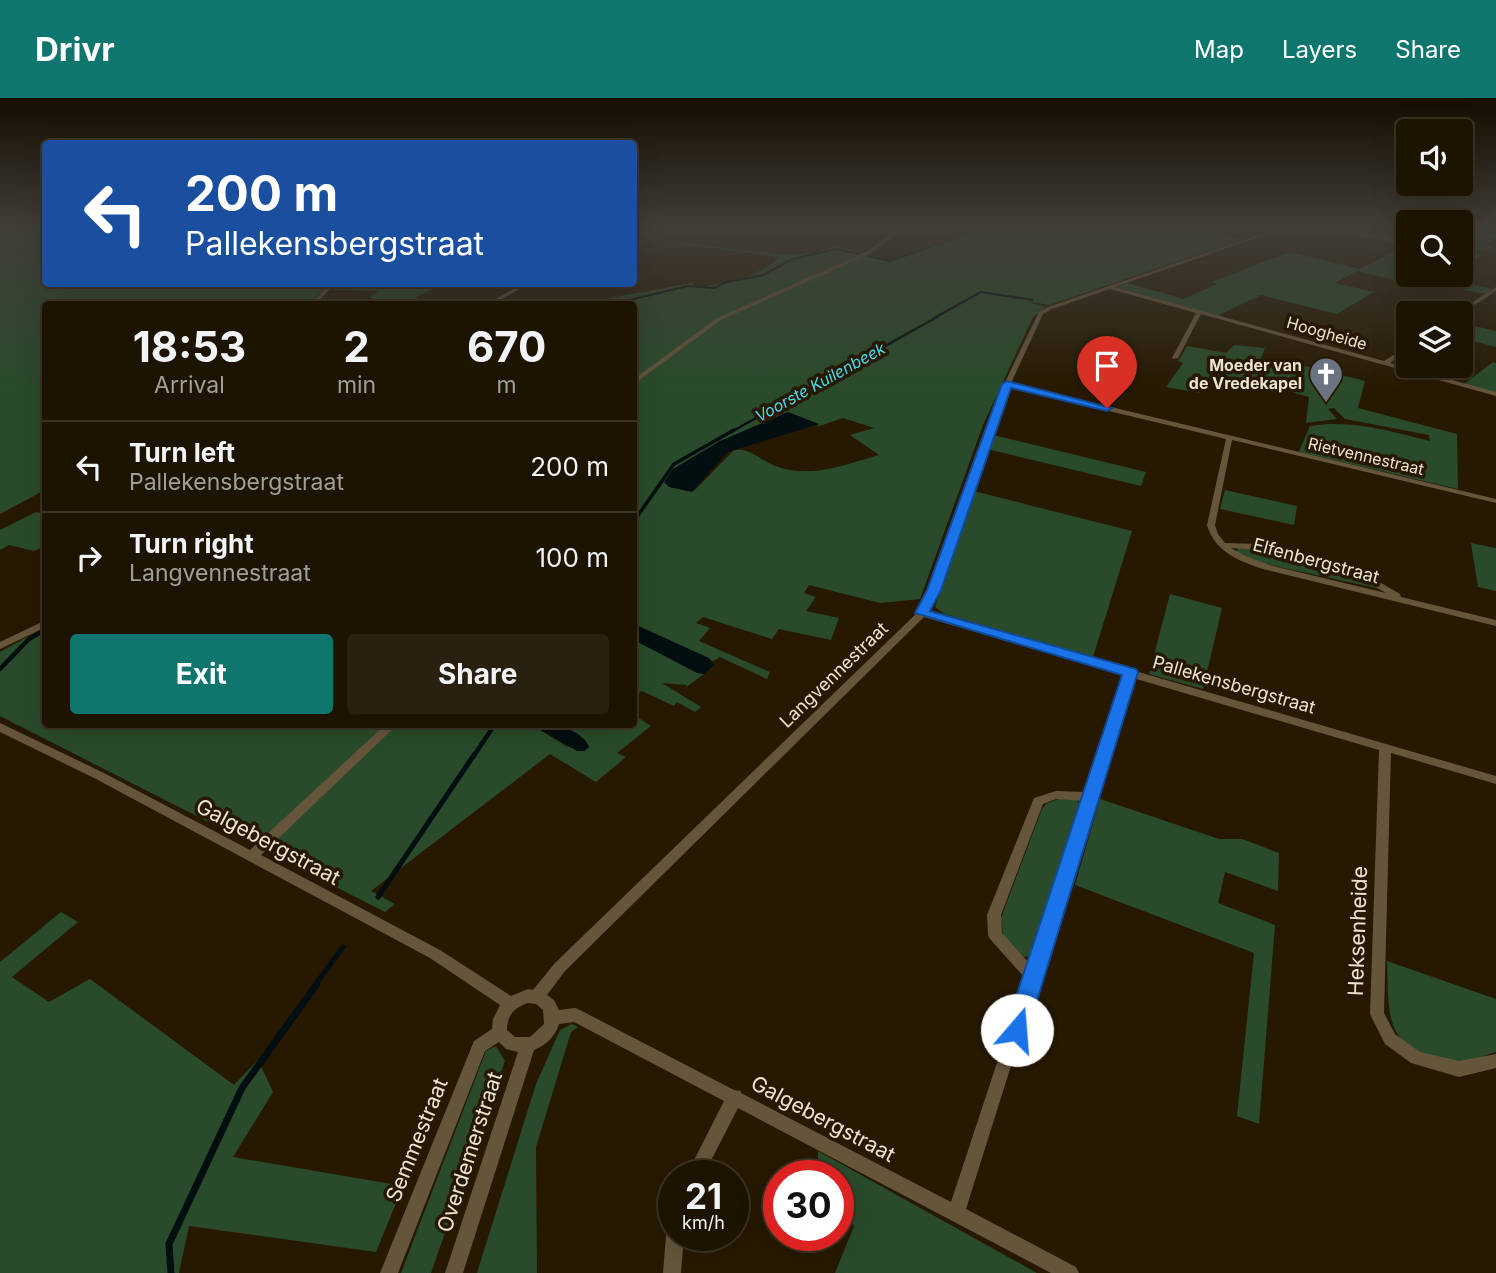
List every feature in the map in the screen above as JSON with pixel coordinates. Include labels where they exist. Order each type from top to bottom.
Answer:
[{"type":"street","points":[[637,380],[719,319],[805,282]]},
{"type":"street","name":"Langvennestraat","points":[[537,996],[570,957],[922,613],[934,590],[1007,384],[1041,313],[1125,282]]},
{"type":"street","points":[[316,301],[328,287]]},
{"type":"street","points":[[495,301],[520,287]]},
{"type":"street","name":"Hoogheide","points":[[1110,287],[1496,394]]},
{"type":"street","points":[[1473,304],[1496,289]]},
{"type":"street","points":[[1175,359],[1199,312]]},
{"type":"street","points":[[1385,363],[1396,356]]},
{"type":"street","name":"Rietvennestraat","points":[[1007,384],[1496,501]]},
{"type":"street","points":[[1222,545],[1213,534],[1211,525],[1229,439]]},
{"type":"street","name":"Elfenbergstraat","points":[[1222,545],[1266,568],[1496,622]]},
{"type":"street","name":"Elfenbergstraat","points":[[1222,545],[1259,547],[1349,568],[1406,601]]},
{"type":"street","name":"Pallekensbergstraat","points":[[922,613],[1496,780]]},
{"type":"street","points":[[0,646],[42,625]]},
{"type":"street","points":[[956,1213],[1034,978],[1130,672]]},
{"type":"street","name":"Galgebergstraat","points":[[0,727],[100,776],[435,954],[510,1003]]},
{"type":"street","points":[[251,857],[389,728]]},
{"type":"street","name":"Heksenheide","points":[[1385,748],[1377,1014],[1390,1039],[1416,1058],[1459,1069],[1496,1061]]},
{"type":"street","points":[[1034,978],[995,934],[994,915],[1038,801],[1056,795],[1091,797]]},
{"type":"street","points":[[528,996],[537,996],[546,1000],[553,1018],[546,1035],[528,1045],[511,1044],[500,1033],[499,1023],[510,1003],[528,996]]},
{"type":"street","name":"Galgebergstraat","points":[[553,1018],[575,1015],[1070,1273]]},
{"type":"street","name":"Semmestraat","points":[[389,1273],[479,1046],[500,1033]]},
{"type":"street","name":"Overdemerstraat","points":[[454,1273],[528,1045]]},
{"type":"street","points":[[702,1160],[735,1097]]},
{"type":"street","points":[[672,1273],[674,1251]]},
{"type":"green space","points":[[0,282],[42,282],[42,287],[437,287],[415,298],[436,301],[375,301],[370,296],[379,291],[323,289],[313,301],[42,301],[42,492],[0,514]]},
{"type":"green space","points":[[1118,282],[1050,305],[1025,301],[1046,307],[1033,317],[983,425],[920,599],[880,603],[809,585],[804,593],[816,597],[806,611],[839,618],[831,640],[779,629],[772,639],[703,617],[696,623],[710,628],[699,641],[770,672],[767,679],[720,657],[713,661],[637,625],[637,301],[593,301],[692,283],[699,288],[721,283]],"holes":[[[843,418],[874,428],[850,435],[879,455],[826,469],[800,471],[773,465],[754,454],[734,450],[695,490],[669,487],[720,441],[819,424],[817,427]]]},
{"type":"green space","points":[[1211,282],[1337,282],[1335,283],[1374,292],[1337,314],[1261,295],[1217,316],[1117,287],[1128,283],[1183,299],[1217,284]]},
{"type":"green space","points":[[1473,285],[1492,289],[1484,294],[1452,287],[1473,287]]},
{"type":"green space","points":[[1473,326],[1496,331],[1496,347],[1473,341]]},
{"type":"green space","points":[[1234,345],[1265,348],[1258,365],[1285,370],[1289,362],[1365,381],[1358,408],[1457,434],[1458,489],[1299,452],[1310,426],[1356,425],[1430,441],[1429,435],[1345,419],[1334,408],[1328,409],[1337,419],[1306,423],[1309,397],[1262,384],[1210,375],[1199,393],[1166,387],[1183,363],[1178,361],[1187,346],[1226,353]]},
{"type":"green space","points":[[1493,362],[1496,363],[1496,393],[1464,384]]},
{"type":"green space","points":[[993,435],[1146,472],[1141,486],[987,449]]},
{"type":"green space","points":[[1225,490],[1297,506],[1294,525],[1220,509]]},
{"type":"green space","points":[[973,491],[1132,531],[1093,657],[945,614],[935,607]]},
{"type":"green space","points":[[36,512],[42,513],[42,547],[34,551],[9,545],[0,550],[0,530]]},
{"type":"green space","points":[[1471,543],[1496,548],[1496,591],[1478,587]]},
{"type":"green space","points":[[1238,548],[1312,560],[1349,573],[1381,589],[1265,564],[1237,552]]},
{"type":"green space","points":[[1170,594],[1222,608],[1203,689],[1149,674]]},
{"type":"green space","points":[[42,629],[42,728],[537,728],[566,746],[584,751],[589,747],[586,741],[563,728],[637,728],[637,717],[651,726],[617,753],[626,757],[596,782],[550,754],[371,891],[395,904],[385,912],[0,716],[0,652]]},
{"type":"green space","points":[[637,641],[704,674],[685,688],[687,685],[662,683],[701,707],[695,712],[677,702],[674,706],[642,691],[637,694]]},
{"type":"green space","points":[[1059,799],[1077,800],[1081,808],[1033,955],[1024,957],[1003,936],[1001,918],[1042,809],[1047,803]]},
{"type":"green space","points":[[1100,799],[1219,839],[1242,839],[1279,853],[1278,891],[1225,872],[1218,903],[1275,925],[1259,1124],[1237,1116],[1254,953],[1075,885]]},
{"type":"green space","points":[[61,912],[78,922],[12,977],[49,1002],[90,979],[234,1085],[258,1060],[273,1092],[233,1157],[403,1186],[376,1252],[189,1226],[179,1273],[0,1273],[0,962]]},
{"type":"green space","points":[[1387,961],[1496,999],[1496,1052],[1457,1063],[1416,1051],[1405,1043],[1397,1032],[1389,1007]]},
{"type":"green space","points":[[572,1024],[578,1027],[571,1032],[536,1147],[537,1273],[477,1273],[536,1084],[560,1030]]},
{"type":"green space","points":[[496,1046],[505,1061],[431,1273],[401,1273],[486,1051]]},
{"type":"green space","points":[[818,1151],[834,1160],[818,1160]]},
{"type":"green space","points":[[854,1171],[1037,1273],[835,1273],[844,1251],[854,1251]]},
{"type":"shaded area","points":[[788,412],[819,424],[728,452],[692,492],[669,487],[664,482],[673,469],[720,441]]},
{"type":"shaded area","points":[[637,625],[709,658],[714,665],[704,674],[697,673],[637,642]]},
{"type":"shaded area","points":[[537,728],[564,728],[579,735],[589,747],[584,751],[577,751]]},
{"type":"waterway","points":[[625,301],[688,286],[714,288],[728,282]]},
{"type":"waterway","name":"Voorste Kuilenbeek","points":[[934,318],[981,292],[1033,300]]},
{"type":"waterway","name":"Voorste Kuilenbeek","points":[[731,432],[937,317]]},
{"type":"waterway","name":"Voorste Kuilenbeek","points":[[637,517],[674,464],[734,430]]},
{"type":"waterway","points":[[0,669],[29,639],[42,631]]},
{"type":"waterway","name":"Voorste Kuilenbeek","points":[[473,757],[492,728]]},
{"type":"waterway","name":"Voorste Kuilenbeek","points":[[378,897],[474,755]]},
{"type":"waterway","name":"Voorste Kuilenbeek","points":[[315,985],[343,947]]},
{"type":"waterway","name":"Voorste Kuilenbeek","points":[[171,1273],[169,1244],[242,1088],[317,984]]},
{"type":"place","name":"Moeder van de Vredekapel","points":[[1326,404]]},
{"type":"route","points":[[1017,1030],[1130,672],[922,613],[934,590],[981,451],[1007,384],[1107,408]]}]
